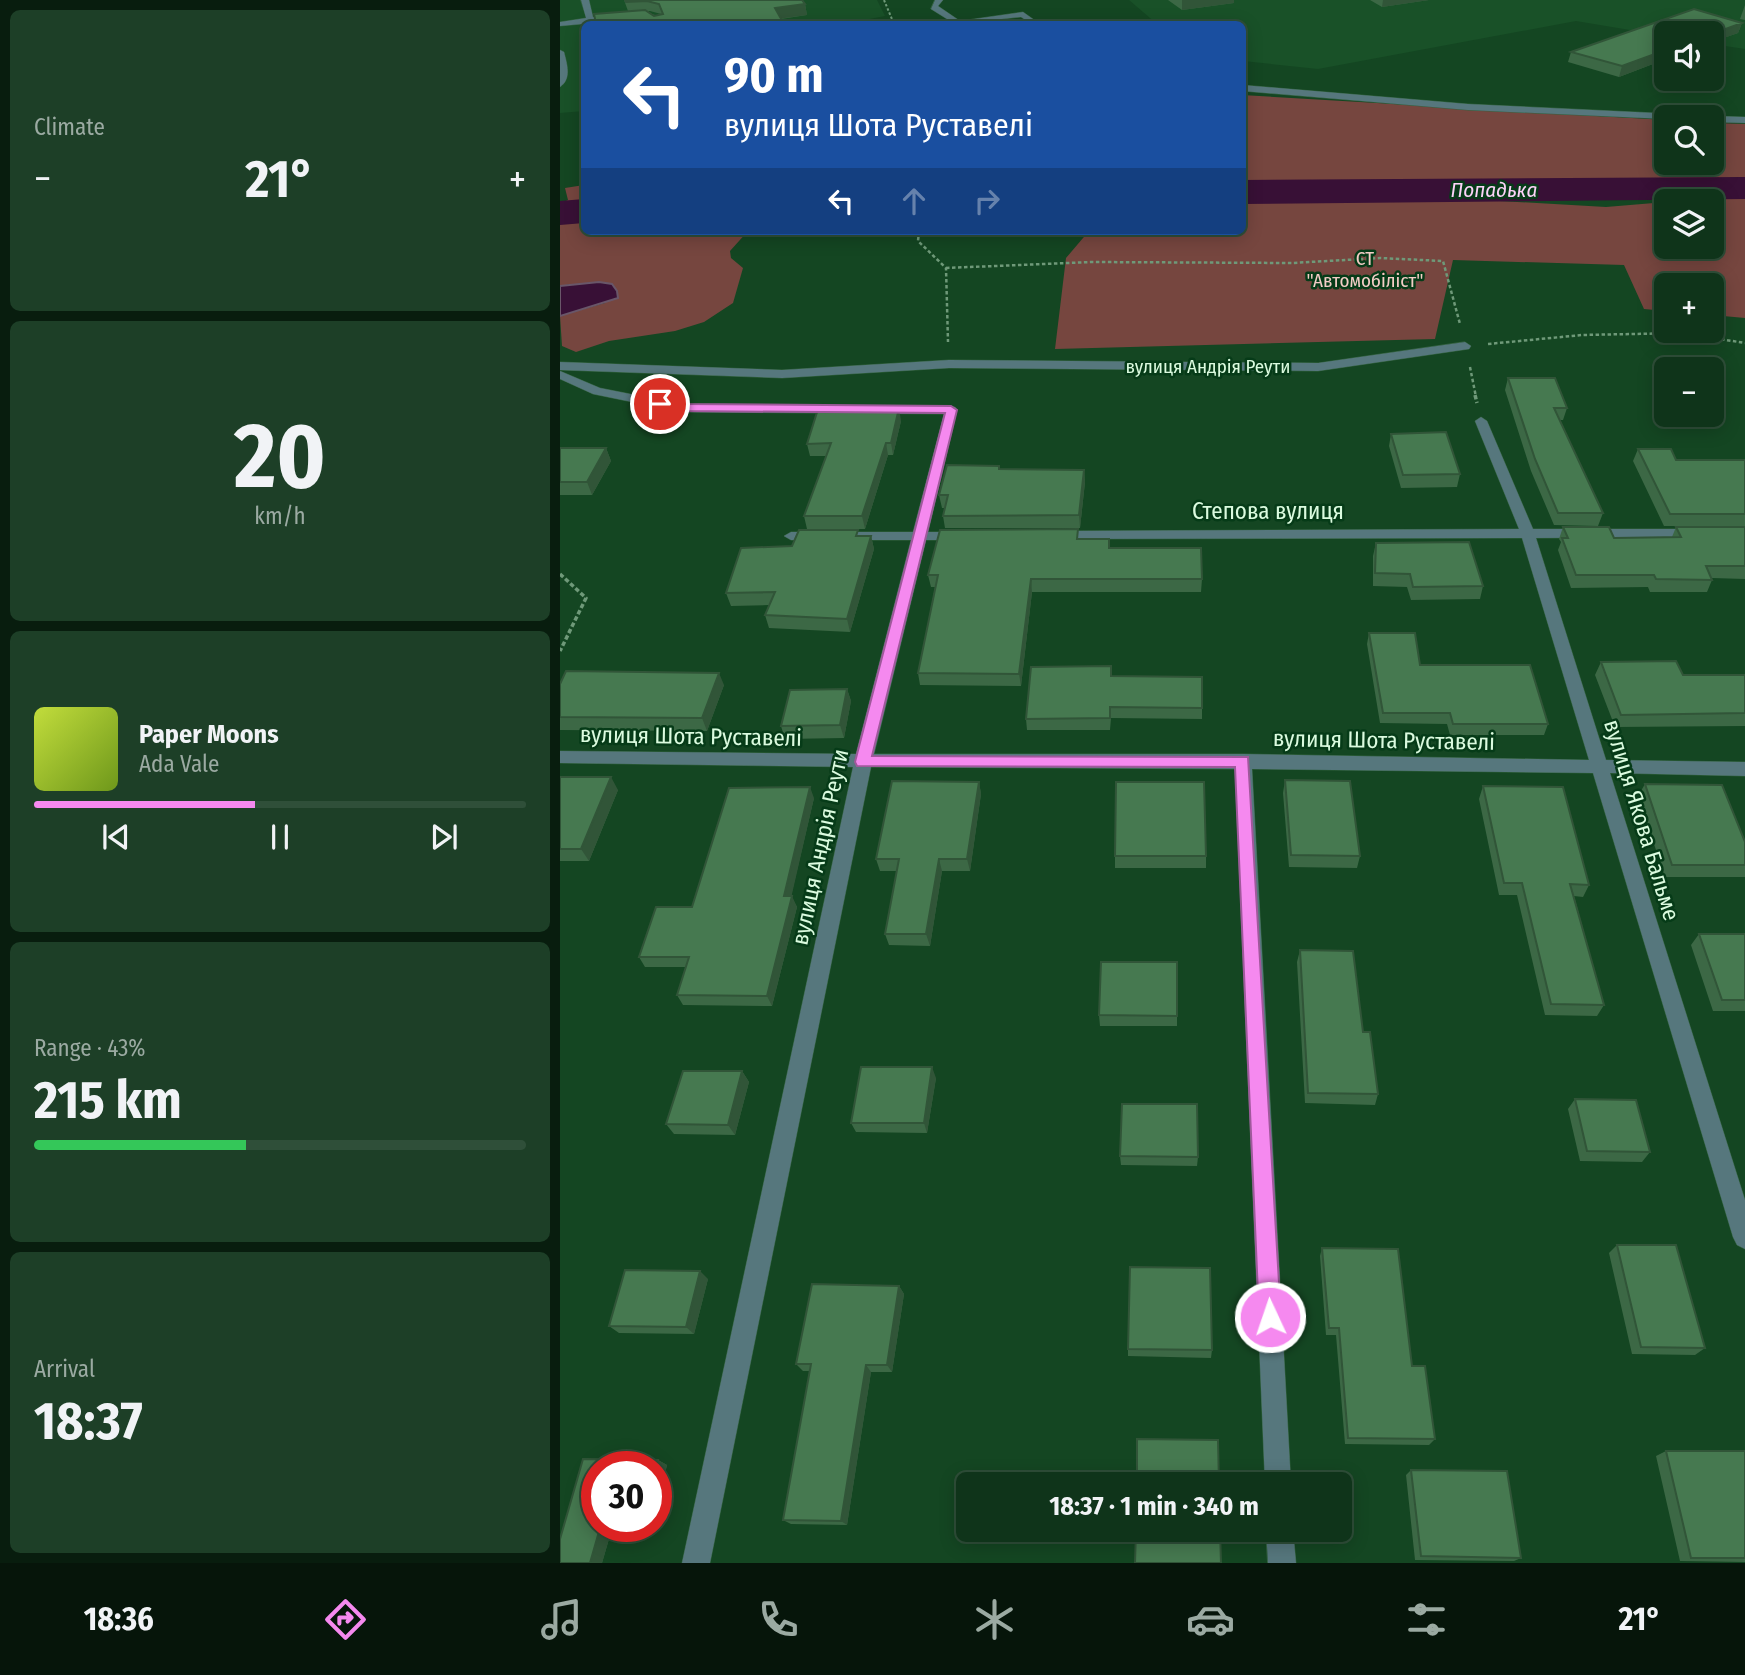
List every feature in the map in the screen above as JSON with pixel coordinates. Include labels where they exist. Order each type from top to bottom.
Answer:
[{"type":"street","points":[[585,0],[590,20]]},
{"type":"street","points":[[940,0],[934,6],[955,21]]},
{"type":"street","points":[[1013,7],[1031,21]]},
{"type":"street","points":[[978,21],[1023,14]]},
{"type":"street","points":[[582,21],[650,16],[659,21]]},
{"type":"street","points":[[560,24],[581,21]]},
{"type":"street","points":[[560,52],[565,71],[560,85]]},
{"type":"street","points":[[1246,88],[1468,107],[1654,116]]},
{"type":"street","points":[[1724,119],[1745,120]]},
{"type":"street","name":"вулиця Андрія Реути","points":[[560,366],[782,374],[949,364],[1318,367],[1465,346]]},
{"type":"street","name":"вулиця Андрія Реути","points":[[560,375],[597,391],[681,408],[951,410],[863,762],[696,1563]]},
{"type":"street","name":"вулиця Якова Бальме","points":[[1481,421],[1527,532],[1745,1237]]},
{"type":"street","name":"Степова вулиця","points":[[1045,535],[1745,533]]},
{"type":"street","points":[[791,536],[976,536]]},
{"type":"street","name":"вулиця Шота Руставелі","points":[[560,757],[863,762],[1243,761],[1745,769]]},
{"type":"street","points":[[1243,761],[1277,1472]]},
{"type":"street","points":[[1281,1542],[1282,1563]]},
{"type":"path","points":[[884,0],[893,21]]},
{"type":"path","points":[[919,235],[918,241],[946,268],[949,364]]},
{"type":"path","points":[[946,268],[1091,262],[1292,263],[1380,258],[1443,261]]},
{"type":"path","points":[[1465,346],[1582,335],[1670,334],[1745,343]]},
{"type":"path","points":[[560,574],[586,598],[560,651]]},
{"type":"shaded area","points":[[560,0],[877,0],[885,16],[859,21],[581,21],[581,111],[560,113]]},
{"type":"shaded area","points":[[1129,0],[1745,0],[1745,49],[1724,46],[1724,21],[1654,21],[1654,34],[1576,21],[1318,69],[1246,61],[1246,21],[1154,21]]},
{"type":"shaded area","points":[[599,282],[612,284],[618,298],[560,316],[560,286]]},
{"type":"green space","points":[[1246,95],[1654,119],[1654,175],[1724,175],[1724,123],[1745,124],[1745,177],[1597,187],[1495,188],[1270,180],[1246,182]]},
{"type":"green space","points":[[581,185],[581,235],[744,235],[730,251],[731,258],[743,268],[733,303],[704,322],[675,331],[609,341],[576,352],[562,346],[560,316],[605,303],[572,284],[560,286],[560,204],[568,200],[565,188]]},
{"type":"green space","name":"СТ \"Автомобіліст\"","points":[[1745,195],[1745,318],[1724,316],[1724,273],[1654,273],[1654,310],[1644,309],[1624,265],[1453,260],[1435,339],[1055,349],[1066,258],[1086,235],[1246,235],[1246,203],[1412,196],[1606,207],[1654,203],[1654,259],[1724,259],[1724,197]]},
{"type":"building","points":[[625,0],[802,0],[805,4],[775,8],[782,21],[595,21],[594,14],[645,10],[654,16],[663,14],[659,4],[647,1]]},
{"type":"building","points":[[1694,9],[1742,23],[1724,30],[1724,21],[1660,21]]},
{"type":"building","points":[[1654,23],[1654,54],[1622,66],[1571,52]]},
{"type":"building","points":[[1508,378],[1555,378],[1567,408],[1554,408],[1603,513],[1558,513],[1535,459]]},
{"type":"building","points":[[899,408],[891,443],[886,443],[862,516],[804,516],[831,443],[807,444],[818,409]]},
{"type":"building","points":[[1446,432],[1460,474],[1403,475],[1391,434]]},
{"type":"building","points":[[560,448],[606,448],[587,482],[560,482]]},
{"type":"building","points":[[1638,449],[1671,449],[1676,460],[1745,460],[1745,514],[1670,514]]},
{"type":"building","points":[[947,465],[999,466],[999,469],[1084,470],[1079,515],[943,516],[948,495],[939,495]]},
{"type":"building","points":[[1563,527],[1609,527],[1614,538],[1681,537],[1676,527],[1745,527],[1745,566],[1706,566],[1712,580],[1656,579],[1654,575],[1576,575],[1562,538],[1568,538]]},
{"type":"building","points":[[1078,529],[1077,539],[1109,539],[1109,548],[1201,548],[1202,579],[1031,579],[1019,674],[918,673],[938,575],[928,575],[940,530]]},
{"type":"building","points":[[799,530],[858,530],[856,536],[871,536],[847,619],[765,615],[775,592],[726,593],[741,548],[792,546]]},
{"type":"building","points":[[1469,542],[1483,586],[1413,587],[1410,574],[1375,573],[1376,543]]},
{"type":"building","points":[[1369,633],[1415,633],[1420,665],[1530,665],[1548,724],[1453,724],[1450,713],[1383,713]]},
{"type":"building","points":[[1676,661],[1683,675],[1745,675],[1745,713],[1621,715],[1601,662]]},
{"type":"building","points":[[1111,666],[1111,676],[1202,677],[1202,708],[1110,707],[1110,718],[1026,719],[1031,667]]},
{"type":"building","points":[[566,671],[719,673],[702,718],[560,717],[560,684]]},
{"type":"building","points":[[847,689],[840,725],[781,726],[790,690]]},
{"type":"building","points":[[560,777],[611,777],[581,849],[560,849]]},
{"type":"building","points":[[1285,780],[1350,781],[1360,856],[1291,855]]},
{"type":"building","points":[[892,781],[979,782],[967,859],[939,859],[926,934],[885,934],[899,859],[876,859]]},
{"type":"building","points":[[1116,782],[1204,782],[1206,856],[1115,856]]},
{"type":"building","points":[[1645,784],[1722,785],[1745,842],[1745,865],[1672,865]]},
{"type":"building","points":[[1483,786],[1563,787],[1589,885],[1570,884],[1604,1005],[1551,1004],[1522,883],[1504,883]]},
{"type":"building","points":[[810,787],[784,896],[792,896],[767,996],[677,995],[689,957],[639,957],[656,907],[692,907],[729,788]]},
{"type":"building","points":[[1699,934],[1745,934],[1745,1000],[1722,1000]]},
{"type":"building","points":[[1300,950],[1353,951],[1363,1032],[1370,1032],[1378,1094],[1308,1093]]},
{"type":"building","points":[[1101,962],[1177,962],[1177,1016],[1099,1015]]},
{"type":"building","points":[[861,1067],[932,1067],[924,1123],[851,1123]]},
{"type":"building","points":[[683,1071],[742,1071],[728,1125],[666,1124]]},
{"type":"building","points":[[1575,1099],[1636,1100],[1650,1152],[1587,1151]]},
{"type":"building","points":[[1122,1104],[1197,1104],[1198,1157],[1120,1156]]},
{"type":"building","points":[[1617,1245],[1676,1245],[1705,1348],[1641,1347]]},
{"type":"building","points":[[1322,1248],[1398,1249],[1412,1366],[1425,1366],[1435,1439],[1348,1438],[1339,1328],[1329,1328]]},
{"type":"building","points":[[1130,1267],[1210,1268],[1212,1350],[1128,1349]]},
{"type":"building","points":[[625,1270],[700,1271],[686,1327],[609,1326]]},
{"type":"building","points":[[812,1284],[899,1286],[887,1365],[866,1365],[841,1521],[783,1520],[811,1364],[796,1364]]},
{"type":"building","points":[[1137,1439],[1218,1440],[1219,1472],[1137,1472]]},
{"type":"building","points":[[1666,1451],[1745,1451],[1745,1558],[1691,1558]]},
{"type":"building","points":[[581,1466],[581,1542],[596,1542],[590,1563],[560,1563],[560,1539]]},
{"type":"building","points":[[1411,1470],[1507,1471],[1521,1558],[1421,1556]]},
{"type":"building","points":[[1136,1542],[1220,1542],[1221,1563],[1135,1563]]},
{"type":"waterway","name":"Попадька","points":[[1246,192],[1745,188]]},
{"type":"waterway","name":"Попадька","points":[[560,213],[581,211]]},
{"type":"route","points":[[660,404],[681,408],[951,410],[863,762],[1243,761],[1270,1317]]}]
